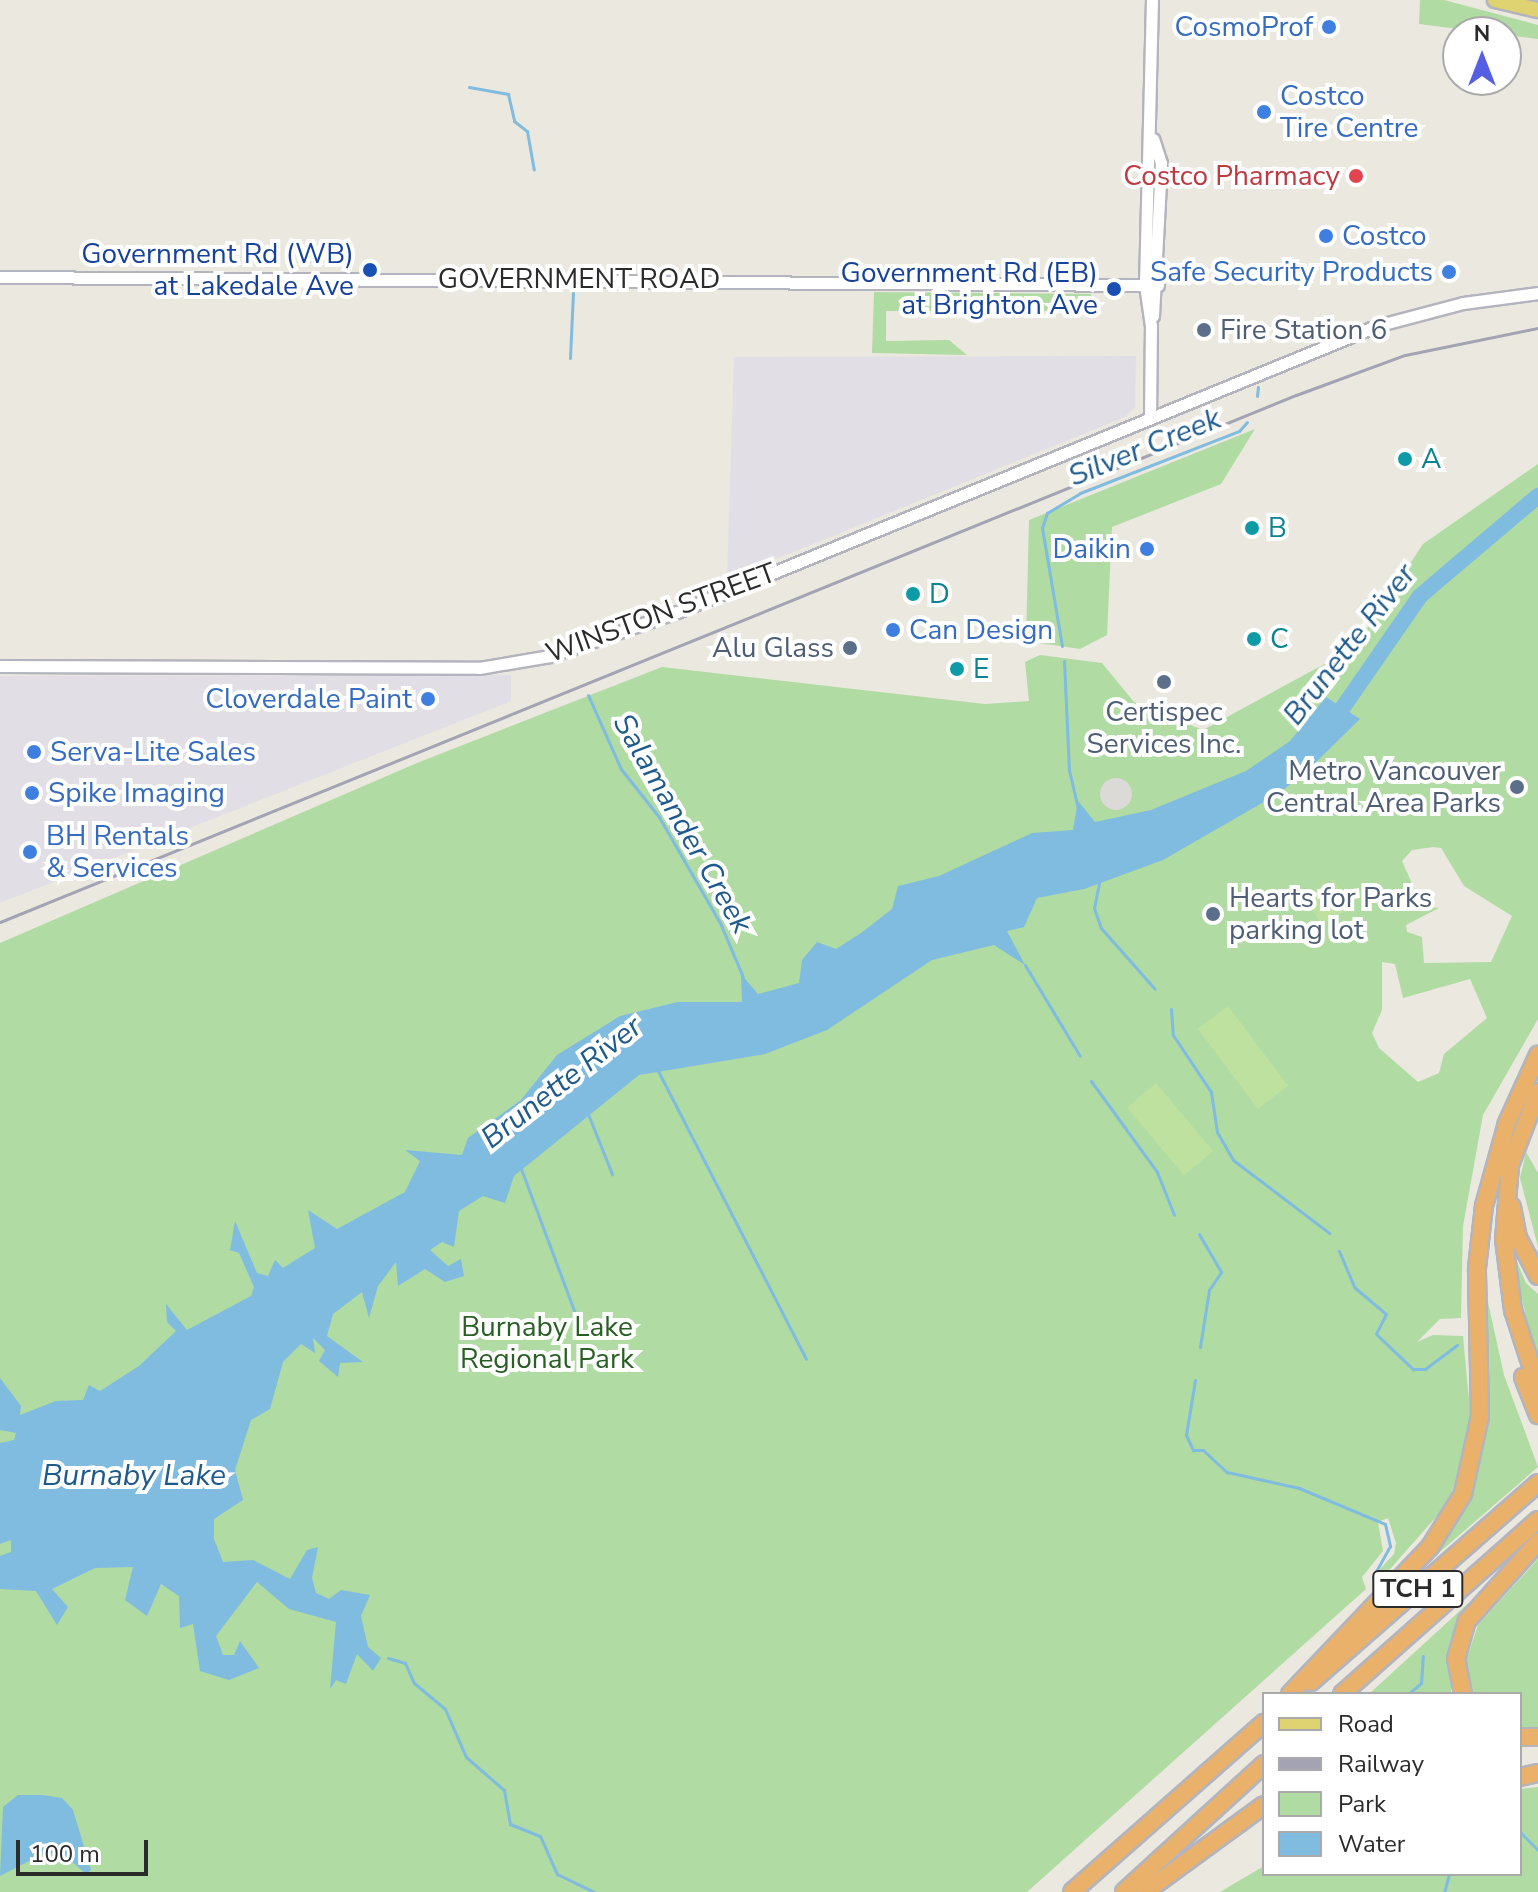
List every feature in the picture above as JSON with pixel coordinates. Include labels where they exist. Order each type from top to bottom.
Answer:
[{"type":"highway","points":[[1292,1692],[1430,1547],[1463,1494],[1480,1417],[1477,1268],[1493,1171],[1538,1055]]},
{"type":"highway","points":[[1538,1092],[1510,1165],[1505,1273],[1538,1387]]},
{"type":"highway","points":[[1510,1165],[1514,1226],[1538,1276]]},
{"type":"highway","points":[[1493,1171],[1499,1297],[1538,1415]]},
{"type":"highway","name":"TCH 1","points":[[1299,1692],[1538,1483]]},
{"type":"highway","name":"TCH 1","points":[[1344,1692],[1538,1520]]},
{"type":"highway","points":[[1463,1692],[1456,1659],[1467,1621],[1538,1542]]},
{"type":"highway","points":[[1072,1892],[1262,1725]]},
{"type":"highway","points":[[1124,1892],[1262,1766]]},
{"type":"highway","points":[[1145,1892],[1262,1806]]},
{"type":"main road","points":[[1495,0],[1538,10]]},
{"type":"street","points":[[1151,326],[1158,285],[1161,163],[1153,139],[1152,0]]},
{"type":"street","points":[[1150,418],[1151,326],[1145,285],[1146,161],[1153,139]]},
{"type":"street","name":"GOVERNMENT ROAD","points":[[0,277],[1158,285]]},
{"type":"street","name":"WINSTON STREET","points":[[0,666],[479,668],[525,662],[677,612],[1376,326],[1463,303],[1538,293]]},
{"type":"shaded area","points":[[1136,356],[1135,407],[1125,417],[727,579],[734,357]]},
{"type":"shaded area","points":[[511,675],[511,701],[0,903],[0,676]]},
{"type":"shaded area","points":[[1116,778],[1127,783],[1132,794],[1127,805],[1116,810],[1105,805],[1100,794],[1105,783]]},
{"type":"green space","points":[[1420,0],[1444,0],[1504,16],[1442,16],[1442,27],[1419,24]]},
{"type":"green space","points":[[1522,21],[1538,25],[1538,39],[1522,37]]},
{"type":"green space","points":[[874,292],[1091,294],[1091,311],[886,311],[886,341],[949,340],[967,355],[872,353]]},
{"type":"green space","points":[[1255,429],[1221,484],[1112,527],[1107,635],[1080,649],[1026,641],[1029,520]]},
{"type":"green space","name":"Burnaby Lake Regional Park","points":[[1538,464],[1538,1019],[1483,1115],[1463,1226],[1461,1318],[1440,1319],[1417,1342],[1433,1335],[1463,1336],[1471,1422],[1465,1465],[1444,1508],[1383,1577],[1380,1569],[1394,1554],[1396,1543],[1388,1518],[1378,1522],[1383,1551],[1362,1577],[1366,1589],[1027,1892],[0,1892],[0,943],[417,763],[662,667],[985,704],[1029,701],[1025,662],[1040,655],[1102,663],[1134,702],[1203,730],[1354,648],[1423,544]],"holes":[[[1441,848],[1464,886],[1512,916],[1491,962],[1424,963],[1422,937],[1407,932],[1406,925],[1439,908],[1422,906],[1402,861],[1412,850]],[[1382,962],[1395,964],[1403,998],[1470,979],[1487,1018],[1444,1054],[1439,1073],[1418,1082],[1379,1048],[1372,1033],[1382,1010]]]},
{"type":"green space","points":[[1334,881],[1349,909],[1321,924],[1306,896]]},
{"type":"green space","points":[[1228,1006],[1288,1086],[1258,1109],[1198,1029]]},
{"type":"green space","points":[[1156,1083],[1213,1151],[1184,1176],[1127,1107]]},
{"type":"green space","points":[[1526,1152],[1538,1173],[1538,1247],[1520,1178]]},
{"type":"green space","points":[[1508,1241],[1526,1283],[1538,1294],[1538,1367]]},
{"type":"green space","points":[[1482,1275],[1504,1375],[1538,1467],[1427,1563],[1474,1487],[1486,1427]]},
{"type":"green space","points":[[1538,1559],[1538,1733],[1522,1731],[1522,1692],[1471,1692],[1465,1664],[1478,1625]]},
{"type":"green space","points":[[1475,1597],[1452,1638],[1451,1692],[1371,1692]]},
{"type":"green space","points":[[1538,1787],[1538,1892],[1220,1892],[1262,1867],[1262,1876],[1522,1876],[1522,1789]]},
{"type":"water","name":"Burnaby Lake","points":[[1326,697],[1360,719],[1313,765],[1281,792],[1163,860],[1084,889],[1037,898],[1024,927],[1007,931],[1025,965],[994,945],[932,960],[827,1030],[765,1054],[639,1075],[514,1176],[505,1203],[483,1196],[459,1211],[454,1247],[442,1242],[430,1250],[448,1266],[461,1259],[464,1276],[445,1282],[425,1269],[398,1286],[396,1262],[378,1286],[369,1318],[362,1292],[333,1314],[327,1336],[363,1362],[340,1363],[338,1377],[319,1361],[325,1350],[313,1338],[315,1353],[301,1344],[283,1362],[270,1409],[251,1420],[235,1470],[243,1500],[214,1519],[214,1539],[223,1562],[253,1560],[290,1579],[307,1550],[318,1547],[312,1578],[316,1593],[329,1599],[341,1590],[370,1595],[361,1616],[368,1647],[381,1658],[373,1671],[357,1654],[346,1684],[336,1680],[330,1689],[336,1622],[289,1609],[257,1582],[216,1636],[223,1655],[234,1655],[240,1641],[259,1668],[229,1680],[200,1671],[193,1624],[180,1628],[179,1596],[161,1584],[147,1616],[125,1600],[133,1567],[95,1568],[52,1589],[68,1607],[57,1625],[36,1591],[0,1589],[0,1556],[11,1552],[11,1540],[0,1544],[0,1443],[14,1440],[16,1433],[0,1430],[0,1378],[21,1406],[20,1415],[56,1401],[83,1400],[89,1385],[100,1391],[139,1366],[176,1331],[167,1322],[166,1304],[187,1330],[251,1296],[254,1287],[239,1253],[230,1250],[235,1221],[257,1273],[268,1276],[275,1260],[283,1268],[315,1248],[308,1210],[337,1229],[405,1192],[420,1161],[405,1150],[462,1155],[468,1138],[521,1100],[557,1055],[620,1016],[678,1002],[742,1002],[741,974],[758,994],[799,983],[802,960],[817,942],[836,949],[861,933],[892,909],[898,886],[939,876],[1032,833],[1073,830],[1078,801],[1095,822],[1151,810],[1246,771],[1290,741]]},
{"type":"water","points":[[18,1795],[62,1798],[73,1810],[91,1870],[86,1874],[62,1853],[43,1854],[0,1876],[3,1807]]},
{"type":"waterway","name":"Salamander Creek","points":[[469,87],[508,94],[514,121],[527,131],[534,169]]},
{"type":"waterway","name":"Salamander Creek","points":[[570,358],[573,293]]},
{"type":"waterway","name":"Silver Creek","points":[[1257,396],[1258,387]]},
{"type":"waterway","name":"Silver Creek","points":[[1062,646],[1042,528],[1047,513],[1080,493],[1239,431],[1247,422]]},
{"type":"waterway","name":"Brunette River","points":[[1330,726],[1420,596],[1538,496]]},
{"type":"waterway","name":"Silver Creek","points":[[1064,661],[1069,770],[1078,808]]},
{"type":"waterway","name":"Salamander Creek","points":[[588,695],[621,769],[659,817],[721,925],[743,977]]},
{"type":"waterway","points":[[1099,883],[1094,908],[1101,928],[1155,989]]},
{"type":"waterway","points":[[1025,965],[1080,1056]]},
{"type":"waterway","points":[[1171,1009],[1173,1035],[1211,1092],[1217,1132],[1233,1160],[1329,1233]]},
{"type":"waterway","points":[[656,1067],[806,1359]]},
{"type":"waterway","points":[[1091,1081],[1157,1172],[1174,1215]]},
{"type":"waterway","points":[[588,1114],[612,1174]]},
{"type":"waterway","points":[[520,1166],[575,1313]]},
{"type":"waterway","points":[[1199,1234],[1221,1272],[1209,1290],[1200,1347]]},
{"type":"waterway","points":[[1339,1251],[1354,1287],[1386,1314],[1376,1334],[1413,1369],[1425,1369],[1457,1345]]},
{"type":"waterway","points":[[1195,1380],[1186,1435],[1193,1450],[1203,1450],[1227,1472],[1299,1488],[1385,1524],[1390,1546],[1373,1577],[1375,1585]]},
{"type":"waterway","points":[[1410,1692],[1421,1683],[1423,1656]]},
{"type":"waterway","points":[[388,1658],[405,1663],[414,1683],[445,1709],[466,1757],[504,1790],[510,1824],[540,1836],[557,1874],[594,1892]]},
{"type":"waterway","points":[[1522,1834],[1538,1850]]},
{"type":"waterway","points":[[1444,1892],[1448,1876]]},
{"type":"railway","points":[[0,922],[1296,395],[1405,355],[1538,328]]},
{"type":"place","name":"CosmoProf","points":[[1329,27]]},
{"type":"place","name":"Costco Tire Centre","points":[[1264,112]]},
{"type":"place","name":"Costco Pharmacy","points":[[1356,176]]},
{"type":"place","name":"Costco","points":[[1326,236]]},
{"type":"place","name":"Government Rd (WB) at Lakedale Ave","points":[[370,270]]},
{"type":"place","name":"Safe Security Products","points":[[1449,272]]},
{"type":"place","name":"Government Rd (EB) at Brighton Ave","points":[[1114,289]]},
{"type":"place","name":"Fire Station 6","points":[[1204,330]]},
{"type":"place","name":"A","points":[[1405,459]]},
{"type":"place","name":"B","points":[[1252,528]]},
{"type":"place","name":"Daikin","points":[[1147,549]]},
{"type":"place","name":"D","points":[[913,594]]},
{"type":"place","name":"Can Design","points":[[893,630]]},
{"type":"place","name":"C","points":[[1254,639]]},
{"type":"place","name":"Alu Glass","points":[[850,648]]},
{"type":"place","name":"E","points":[[957,669]]},
{"type":"place","name":"Certispec Services Inc.","points":[[1164,682]]},
{"type":"place","name":"Cloverdale Paint","points":[[428,699]]},
{"type":"place","name":"Serva-Lite Sales","points":[[34,752]]},
{"type":"place","name":"Metro Vancouver Central Area Parks","points":[[1517,787]]},
{"type":"place","name":"Spike Imaging","points":[[32,793]]},
{"type":"place","name":"BH Rentals & Services","points":[[30,852]]},
{"type":"place","name":"Hearts for Parks parking lot","points":[[1213,914]]}]
